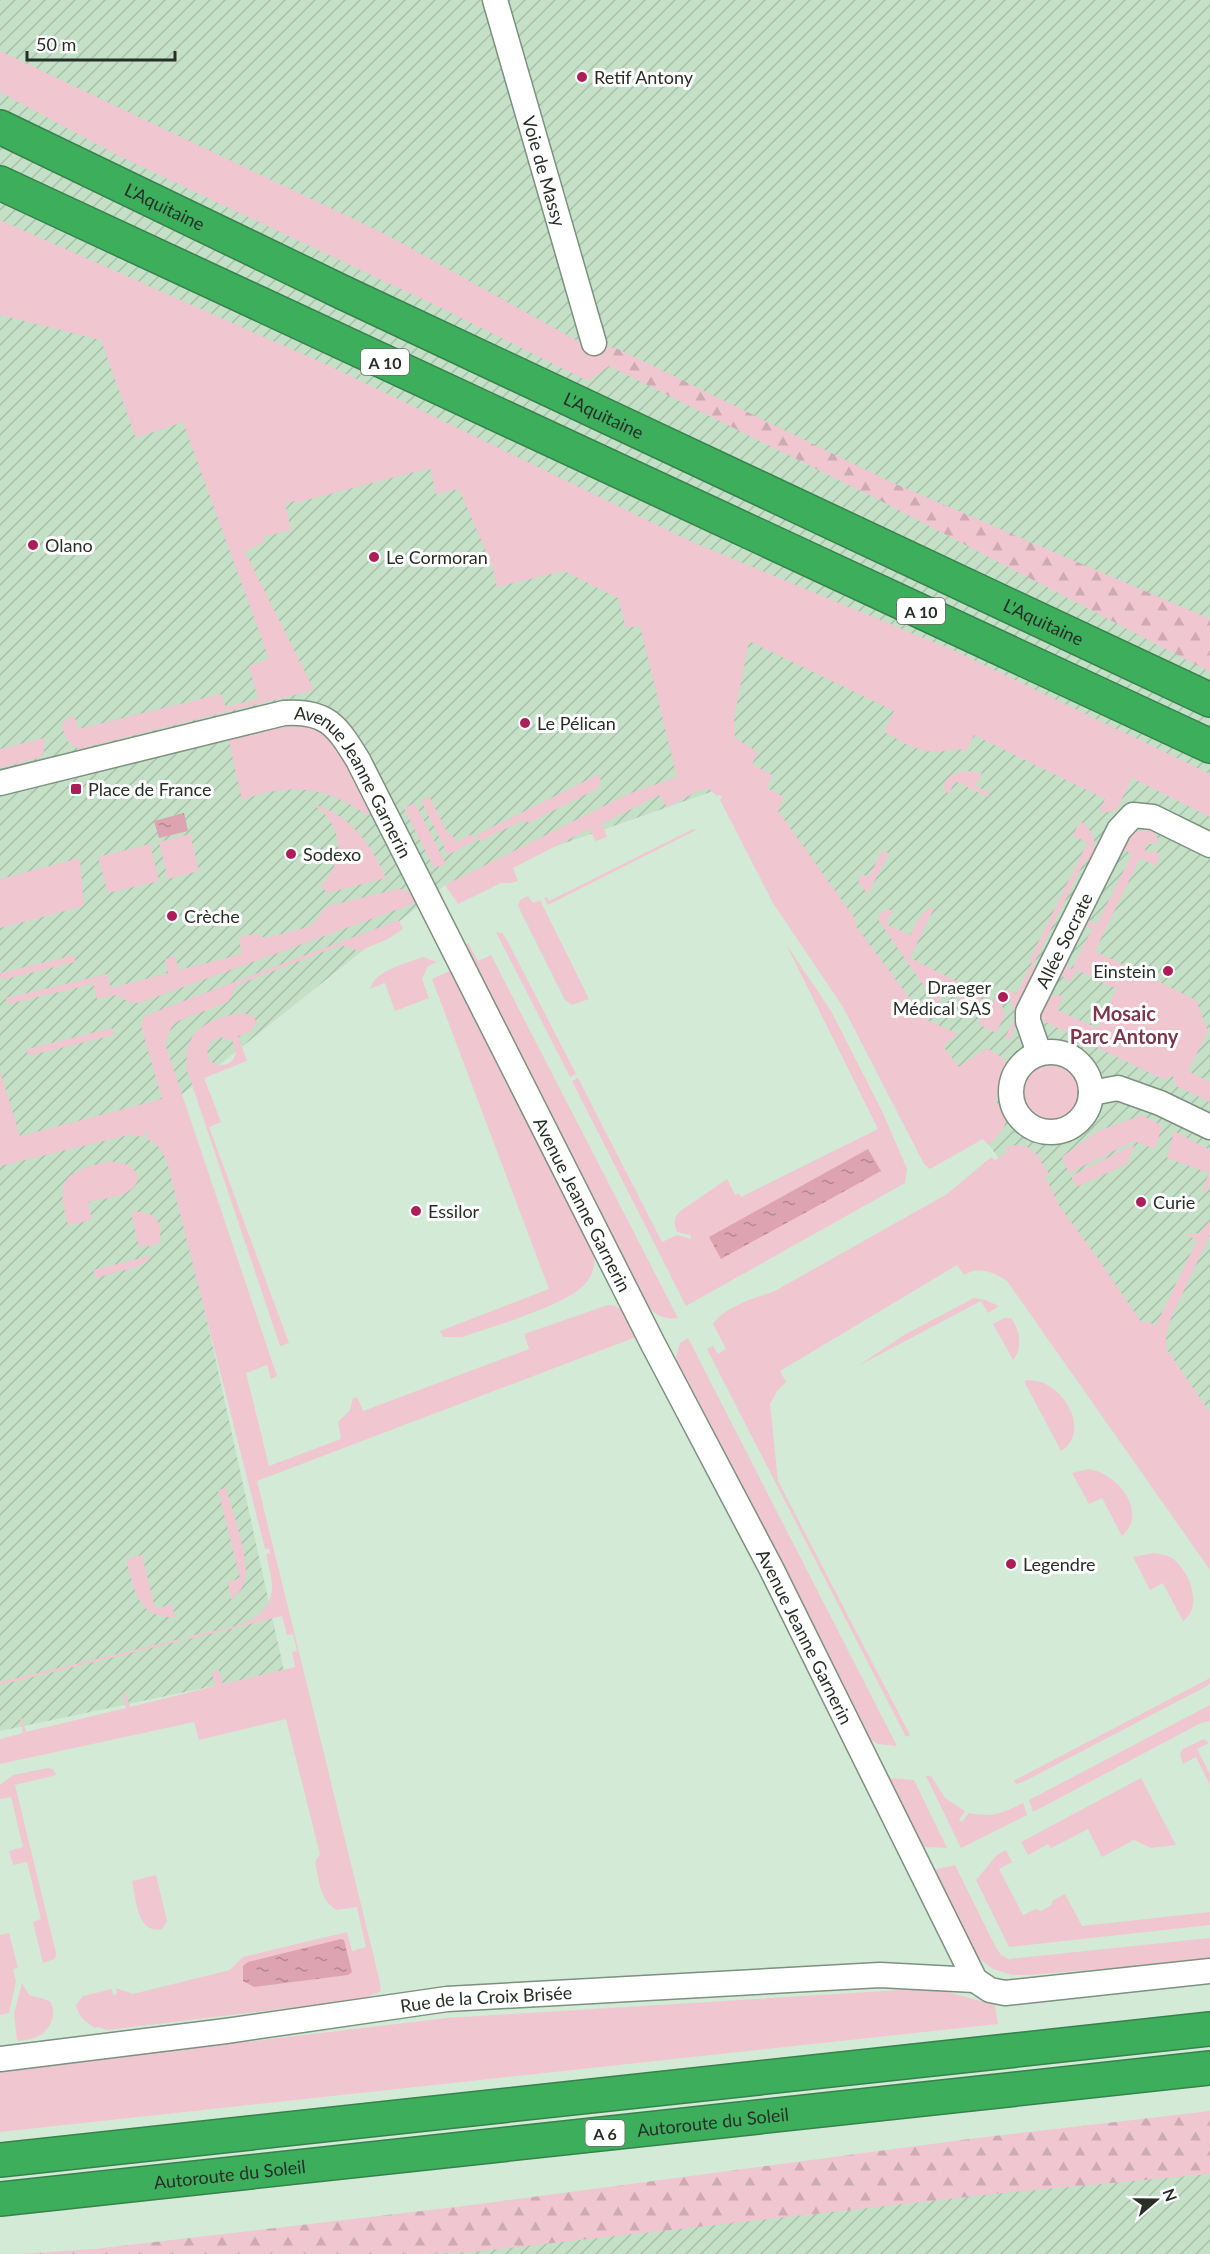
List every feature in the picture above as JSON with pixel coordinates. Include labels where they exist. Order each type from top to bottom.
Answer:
[{"type":"highway","points":[[0,105],[25,119],[64,156]]},
{"type":"highway","name":"L'Aquitaine","points":[[0,127],[1210,700]]},
{"type":"highway","name":"A 10","points":[[0,183],[1210,746]]},
{"type":"highway","name":"Autoroute du Soleil","points":[[0,2160],[1210,2029]]},
{"type":"highway","name":"Autoroute du Soleil","points":[[0,2199],[1210,2068]]},
{"type":"street","name":"Voie de Massy","points":[[495,0],[594,343]]},
{"type":"street","name":"Avenue Jeanne Garnerin","points":[[0,783],[284,713],[309,713],[335,725],[358,760],[653,1344],[776,1579],[982,1985]]},
{"type":"street","name":"Allée Socrate","points":[[1039,1053],[1028,1021],[1028,1011],[1119,830],[1133,815],[1153,817],[1210,845]]},
{"type":"street","points":[[1039,1053],[1060,1053],[1079,1063],[1086,1072],[1091,1093],[1089,1105],[1075,1124],[1064,1130],[1052,1132],[1031,1126],[1016,1110],[1012,1098],[1015,1074],[1023,1064],[1039,1053]]},
{"type":"street","points":[[1091,1093],[1118,1088],[1160,1103],[1210,1127]]},
{"type":"street","name":"Rue de la Croix Brisée","points":[[0,2059],[447,2000],[880,1975],[982,1985],[1005,1993],[1210,1971]]},
{"type":"shaded area","points":[[0,0],[1210,0],[1210,1450],[873,985],[725,787],[445,885],[161,1111],[284,1671],[0,1731]]},
{"type":"shaded area","points":[[1210,2131],[1210,2254],[188,2254]]},
{"type":"green space","points":[[0,51],[387,235],[583,344],[616,348],[609,366],[588,381],[441,308],[117,155],[0,92]]},
{"type":"green space","points":[[0,220],[334,368],[690,541],[955,651],[1210,774],[1210,817],[1132,778],[1116,811],[1099,813],[1105,799],[974,735],[966,751],[933,752],[908,745],[884,732],[894,711],[749,641],[734,719],[735,738],[758,752],[752,764],[772,775],[767,788],[784,797],[778,811],[856,920],[855,925],[925,1019],[958,1034],[943,1046],[959,1067],[986,1048],[1005,1059],[1006,1070],[995,1100],[1005,1119],[1003,1129],[999,1134],[988,1145],[983,1139],[930,1169],[924,1164],[843,1007],[773,903],[720,800],[722,797],[709,789],[700,790],[667,807],[659,795],[602,824],[607,837],[596,841],[589,829],[513,868],[518,881],[501,883],[458,904],[445,885],[628,794],[677,777],[640,626],[626,628],[618,598],[564,571],[497,587],[492,565],[459,489],[436,494],[430,468],[285,504],[291,530],[263,537],[265,541],[245,552],[314,690],[79,749],[69,743],[62,728],[64,721],[74,715],[78,729],[221,694],[226,707],[258,699],[249,666],[269,659],[183,422],[136,438],[101,340],[0,315]]},
{"type":"green space","points":[[616,348],[891,482],[1210,619],[1210,672],[887,504],[609,366]]},
{"type":"green space","points":[[291,724],[309,727],[335,743],[352,767],[373,812],[367,815],[337,798],[307,790],[276,791],[242,800],[228,737]]},
{"type":"green space","points":[[44,738],[44,752],[39,758],[0,768],[0,749]]},
{"type":"green space","points":[[968,771],[982,773],[976,786],[990,793],[988,797],[955,781],[949,794],[945,791],[944,784],[948,778]]},
{"type":"green space","points":[[599,774],[601,781],[597,789],[530,822],[522,821],[480,841],[476,835]]},
{"type":"green space","points":[[429,796],[448,834],[451,833],[456,842],[472,834],[476,840],[448,855],[421,800]]},
{"type":"green space","points":[[415,803],[446,864],[434,868],[404,808]]},
{"type":"green space","points":[[312,804],[337,815],[358,832],[386,878],[327,893],[321,885],[335,864],[338,842],[330,821]]},
{"type":"green space","points":[[1080,821],[1089,829],[1094,839],[1093,856],[1091,862],[1085,860],[1033,965],[1039,968],[1016,1016],[1007,990],[1016,994],[1032,963],[1029,961],[1087,843],[1073,835]]},
{"type":"green space","points":[[693,829],[696,830],[548,905],[544,898],[547,897],[549,901]]},
{"type":"green space","points":[[1153,829],[1160,844],[1146,844],[1145,851],[1160,853],[1156,866],[1140,858],[1095,951],[1124,965],[1122,969],[1141,978],[1143,974],[1196,1000],[1208,1031],[1188,1071],[1210,1082],[1210,1102],[1176,1086],[1173,1076],[1162,1079],[1037,1018],[1044,1000],[1056,995],[1063,996],[1057,1010],[1097,1028],[1106,1016],[1113,1003],[1110,1001],[1117,989],[1077,970],[1070,982],[1062,975],[1061,964],[1072,969],[1092,929],[1081,924],[1084,918],[1097,924],[1132,854],[1119,847],[1132,833]]},
{"type":"green space","points":[[190,834],[199,871],[168,879],[159,842]]},
{"type":"green space","points":[[150,844],[159,881],[108,893],[98,857]]},
{"type":"green space","points":[[882,851],[889,853],[868,894],[858,882],[862,874],[869,877]]},
{"type":"green space","points":[[80,858],[84,906],[0,928],[0,879]]},
{"type":"green space","points":[[398,889],[410,892],[418,902],[145,1001],[133,1004],[116,995],[97,999],[93,984],[8,1004],[6,998],[107,974],[111,988],[168,973],[165,959],[175,956],[179,970],[242,954],[239,941],[241,936],[256,934],[266,938],[308,927],[328,906]]},
{"type":"green space","points":[[528,896],[533,903],[540,900],[589,999],[572,1005],[565,1000],[518,906],[520,900]]},
{"type":"green space","points":[[929,908],[934,908],[910,958],[962,984],[960,987],[992,1004],[998,994],[1005,1015],[996,1033],[978,1024],[984,1010],[944,991],[937,1005],[879,921],[880,913],[887,909],[893,911],[886,924],[910,935],[921,915]]},
{"type":"green space","points":[[399,920],[403,929],[388,939],[359,951],[341,945],[237,985],[228,1002],[178,1021],[172,1026],[165,1044],[277,1376],[271,1379],[267,1365],[246,1373],[269,1466],[341,1439],[338,1422],[350,1410],[353,1398],[357,1397],[363,1411],[529,1349],[524,1334],[608,1305],[623,1311],[636,1337],[257,1481],[381,1991],[355,2000],[108,2030],[95,2028],[83,2019],[77,2009],[76,2005],[83,1996],[112,1989],[113,1995],[117,1994],[116,1988],[133,1994],[230,1970],[243,1957],[347,1932],[352,1951],[366,1947],[357,1907],[337,1910],[327,1902],[321,1889],[315,1862],[320,1854],[286,1719],[199,1740],[194,1722],[0,1764],[0,1739],[23,1733],[20,1719],[22,1718],[26,1732],[126,1708],[123,1693],[126,1693],[130,1707],[215,1686],[212,1672],[219,1670],[223,1684],[295,1667],[292,1652],[297,1651],[293,1634],[287,1635],[282,1616],[190,1639],[189,1636],[228,1628],[253,1618],[263,1611],[270,1600],[272,1583],[266,1554],[270,1553],[269,1549],[265,1549],[166,1158],[157,1145],[146,1138],[148,1133],[145,1132],[143,1137],[129,1135],[0,1166],[0,1071],[20,1136],[162,1099],[141,1026],[144,1016]]},
{"type":"green space","points":[[496,932],[502,933],[507,940],[576,1074],[570,1077]]},
{"type":"green space","points":[[468,943],[478,961],[491,955],[678,1318],[660,1316],[645,1305],[464,948]]},
{"type":"green space","points":[[786,944],[831,1011],[882,1111],[907,1169],[905,1183],[686,1306],[572,1081],[578,1078],[662,1242],[677,1235],[691,1239],[691,1235],[677,1232],[675,1221],[677,1214],[727,1179],[735,1195],[739,1193],[741,1197],[878,1129]]},
{"type":"green space","points":[[74,955],[75,962],[2,980],[0,973]]},
{"type":"green space","points":[[423,957],[437,962],[428,966],[422,979],[429,998],[395,1011],[385,983],[370,989],[373,982],[385,972]]},
{"type":"green space","points":[[450,971],[594,1254],[590,1277],[576,1292],[528,1315],[462,1337],[443,1337],[440,1331],[549,1289],[432,979]]},
{"type":"green space","points":[[239,1013],[252,1015],[258,1024],[252,1027],[253,1031],[238,1036],[247,1061],[204,1078],[221,1122],[209,1127],[289,1343],[280,1346],[187,1070],[189,1046],[198,1030],[206,1024]],"holes":[[[220,1037],[232,1040],[236,1052],[233,1060],[223,1065],[211,1062],[207,1050],[212,1041]]]},
{"type":"green space","points":[[1016,1016],[1012,1038],[1005,1038]]},
{"type":"green space","points":[[112,1028],[114,1035],[28,1056],[27,1049]]},
{"type":"green space","points":[[1045,1064],[1057,1064],[1072,1072],[1080,1087],[1080,1099],[1072,1114],[1057,1122],[1045,1122],[1030,1114],[1022,1099],[1022,1087],[1030,1072]]},
{"type":"green space","points":[[1142,1115],[1162,1126],[1155,1149],[1134,1141],[1069,1173],[1062,1157],[1098,1131]]},
{"type":"green space","points":[[1174,1131],[1210,1150],[1210,1183],[1206,1192],[1202,1191],[1209,1173],[1167,1158]]},
{"type":"green space","points":[[1025,1145],[1043,1160],[1041,1162],[1049,1174],[1045,1177],[1060,1207],[1141,1322],[1156,1325],[1197,1240],[1186,1235],[1199,1233],[1210,1221],[1210,1235],[1171,1318],[1166,1335],[1166,1348],[1210,1413],[1210,1570],[1007,1281],[986,1271],[969,1272],[964,1275],[957,1265],[780,1371],[786,1382],[777,1391],[770,1404],[778,1481],[910,1735],[906,1737],[707,1349],[713,1346],[718,1354],[726,1349],[713,1324],[724,1313],[749,1300],[773,1292],[947,1194],[991,1157],[995,1160],[1006,1153],[1005,1148]]},
{"type":"green space","points":[[1133,1145],[1127,1164],[1077,1187],[1071,1176]]},
{"type":"green space","points":[[105,1162],[120,1163],[132,1168],[138,1176],[137,1183],[119,1195],[88,1202],[92,1220],[68,1225],[63,1199],[66,1182],[79,1170]]},
{"type":"green space","points":[[131,1212],[146,1213],[156,1218],[160,1228],[159,1244],[139,1247]]},
{"type":"green space","points":[[153,1255],[140,1266],[96,1278],[93,1270]]},
{"type":"green space","points":[[974,1298],[999,1306],[988,1313],[981,1301],[858,1366],[904,1335]]},
{"type":"green space","points":[[1004,1318],[1011,1318],[1017,1328],[1019,1345],[1013,1360],[993,1324]]},
{"type":"green space","points":[[688,1338],[897,1746],[878,1744],[868,1738],[680,1375],[676,1357],[680,1343]]},
{"type":"green space","points":[[1030,1380],[1050,1386],[1070,1410],[1073,1419],[1073,1436],[1069,1444],[1061,1451],[1024,1381]]},
{"type":"green space","points":[[1089,1469],[1110,1478],[1126,1495],[1132,1516],[1130,1526],[1122,1536],[1102,1498],[1089,1504],[1072,1473]]},
{"type":"green space","points":[[226,1488],[240,1535],[246,1572],[242,1587],[231,1600],[228,1582],[240,1578],[218,1490]]},
{"type":"green space","points":[[1153,1553],[1172,1558],[1184,1571],[1192,1589],[1193,1607],[1183,1621],[1163,1583],[1150,1590],[1133,1557]]},
{"type":"green space","points":[[142,1555],[155,1608],[172,1605],[175,1617],[162,1617],[152,1613],[139,1600],[126,1559]]},
{"type":"green space","points":[[180,1639],[180,1641],[0,1685],[0,1682]]},
{"type":"green space","points":[[1210,1678],[1207,1686],[1025,1781],[1017,1784],[1013,1781]]},
{"type":"green space","points":[[1210,1705],[1210,1721],[1201,1723],[1033,1812],[1029,1800]]},
{"type":"green space","points":[[1204,1739],[1209,1743],[1197,1749],[1210,1774],[1210,1785],[1196,1757],[1183,1764],[1180,1754],[1183,1749]]},
{"type":"green space","points":[[53,1769],[56,1775],[15,1785],[56,1953],[55,1959],[43,1963],[33,1922],[41,1919],[27,1862],[13,1865],[9,1851],[23,1847],[11,1797],[0,1799],[0,1785],[13,1775]]},
{"type":"green space","points":[[926,1776],[931,1776],[945,1798],[965,1811],[959,1820],[962,1822],[969,1813],[997,1814],[1023,1803],[1027,1815],[961,1848]]},
{"type":"green space","points":[[887,1778],[914,1780],[947,1848],[922,1847]]},
{"type":"green space","points":[[1141,1778],[1176,1845],[1151,1848],[1134,1840],[1102,1857],[1088,1829],[1051,1848],[1048,1844],[1028,1855],[1021,1842]]},
{"type":"green space","points":[[1006,1850],[1012,1862],[999,1869],[1023,1915],[1036,1909],[1041,1911],[1052,1905],[1052,1901],[1065,1894],[1082,1926],[1210,1912],[1210,1925],[1009,1947],[976,1880],[997,1855]]},
{"type":"green space","points":[[955,1865],[995,1946],[1001,1955],[1009,1959],[1210,1938],[1210,1960],[1028,1975],[1012,1975],[993,1969],[974,1955],[934,1874],[934,1870]]},
{"type":"green space","points":[[156,1875],[167,1921],[162,1929],[154,1929],[143,1921],[139,1914],[132,1881]]},
{"type":"green space","points":[[9,1933],[18,1968],[13,1969],[16,1981],[9,2013],[0,2015],[0,1935]]},
{"type":"green space","points":[[22,1983],[29,1995],[50,2001],[53,2017],[49,2027],[41,2035],[17,2041],[14,2013]]},
{"type":"green space","points":[[933,1988],[995,2005],[998,2024],[0,2132],[0,2071],[447,2018]]},
{"type":"green space","points":[[1210,2111],[1210,2174],[1002,2193],[472,2252],[427,2254],[21,2254],[94,2249],[464,2206],[977,2138]]},
{"type":"water","points":[[184,813],[188,831],[159,838],[154,821]]},
{"type":"water","points":[[868,1149],[881,1171],[721,1259],[709,1237]]},
{"type":"water","points":[[344,1940],[352,1972],[348,1975],[254,1987],[243,1981],[243,1966],[248,1962]]},
{"type":"place","name":"Retif Antony","points":[[582,77]]},
{"type":"place","name":"Olano","points":[[33,545]]},
{"type":"place","name":"Le Cormoran","points":[[374,557]]},
{"type":"place","name":"Le Pélican","points":[[525,723]]},
{"type":"place","name":"Place de France","points":[[76,789]]},
{"type":"place","name":"Sodexo","points":[[291,854]]},
{"type":"place","name":"Crèche","points":[[172,916]]},
{"type":"place","name":"Einstein","points":[[1168,971]]},
{"type":"place","name":"Draeger Médical SAS","points":[[1003,997]]},
{"type":"place","name":"Curie","points":[[1141,1202]]},
{"type":"place","name":"Essilor","points":[[416,1211]]},
{"type":"place","name":"Legendre","points":[[1011,1564]]},
{"type":"district","name":"Mosaic Parc Antony","points":[[1124,1024]]}]
